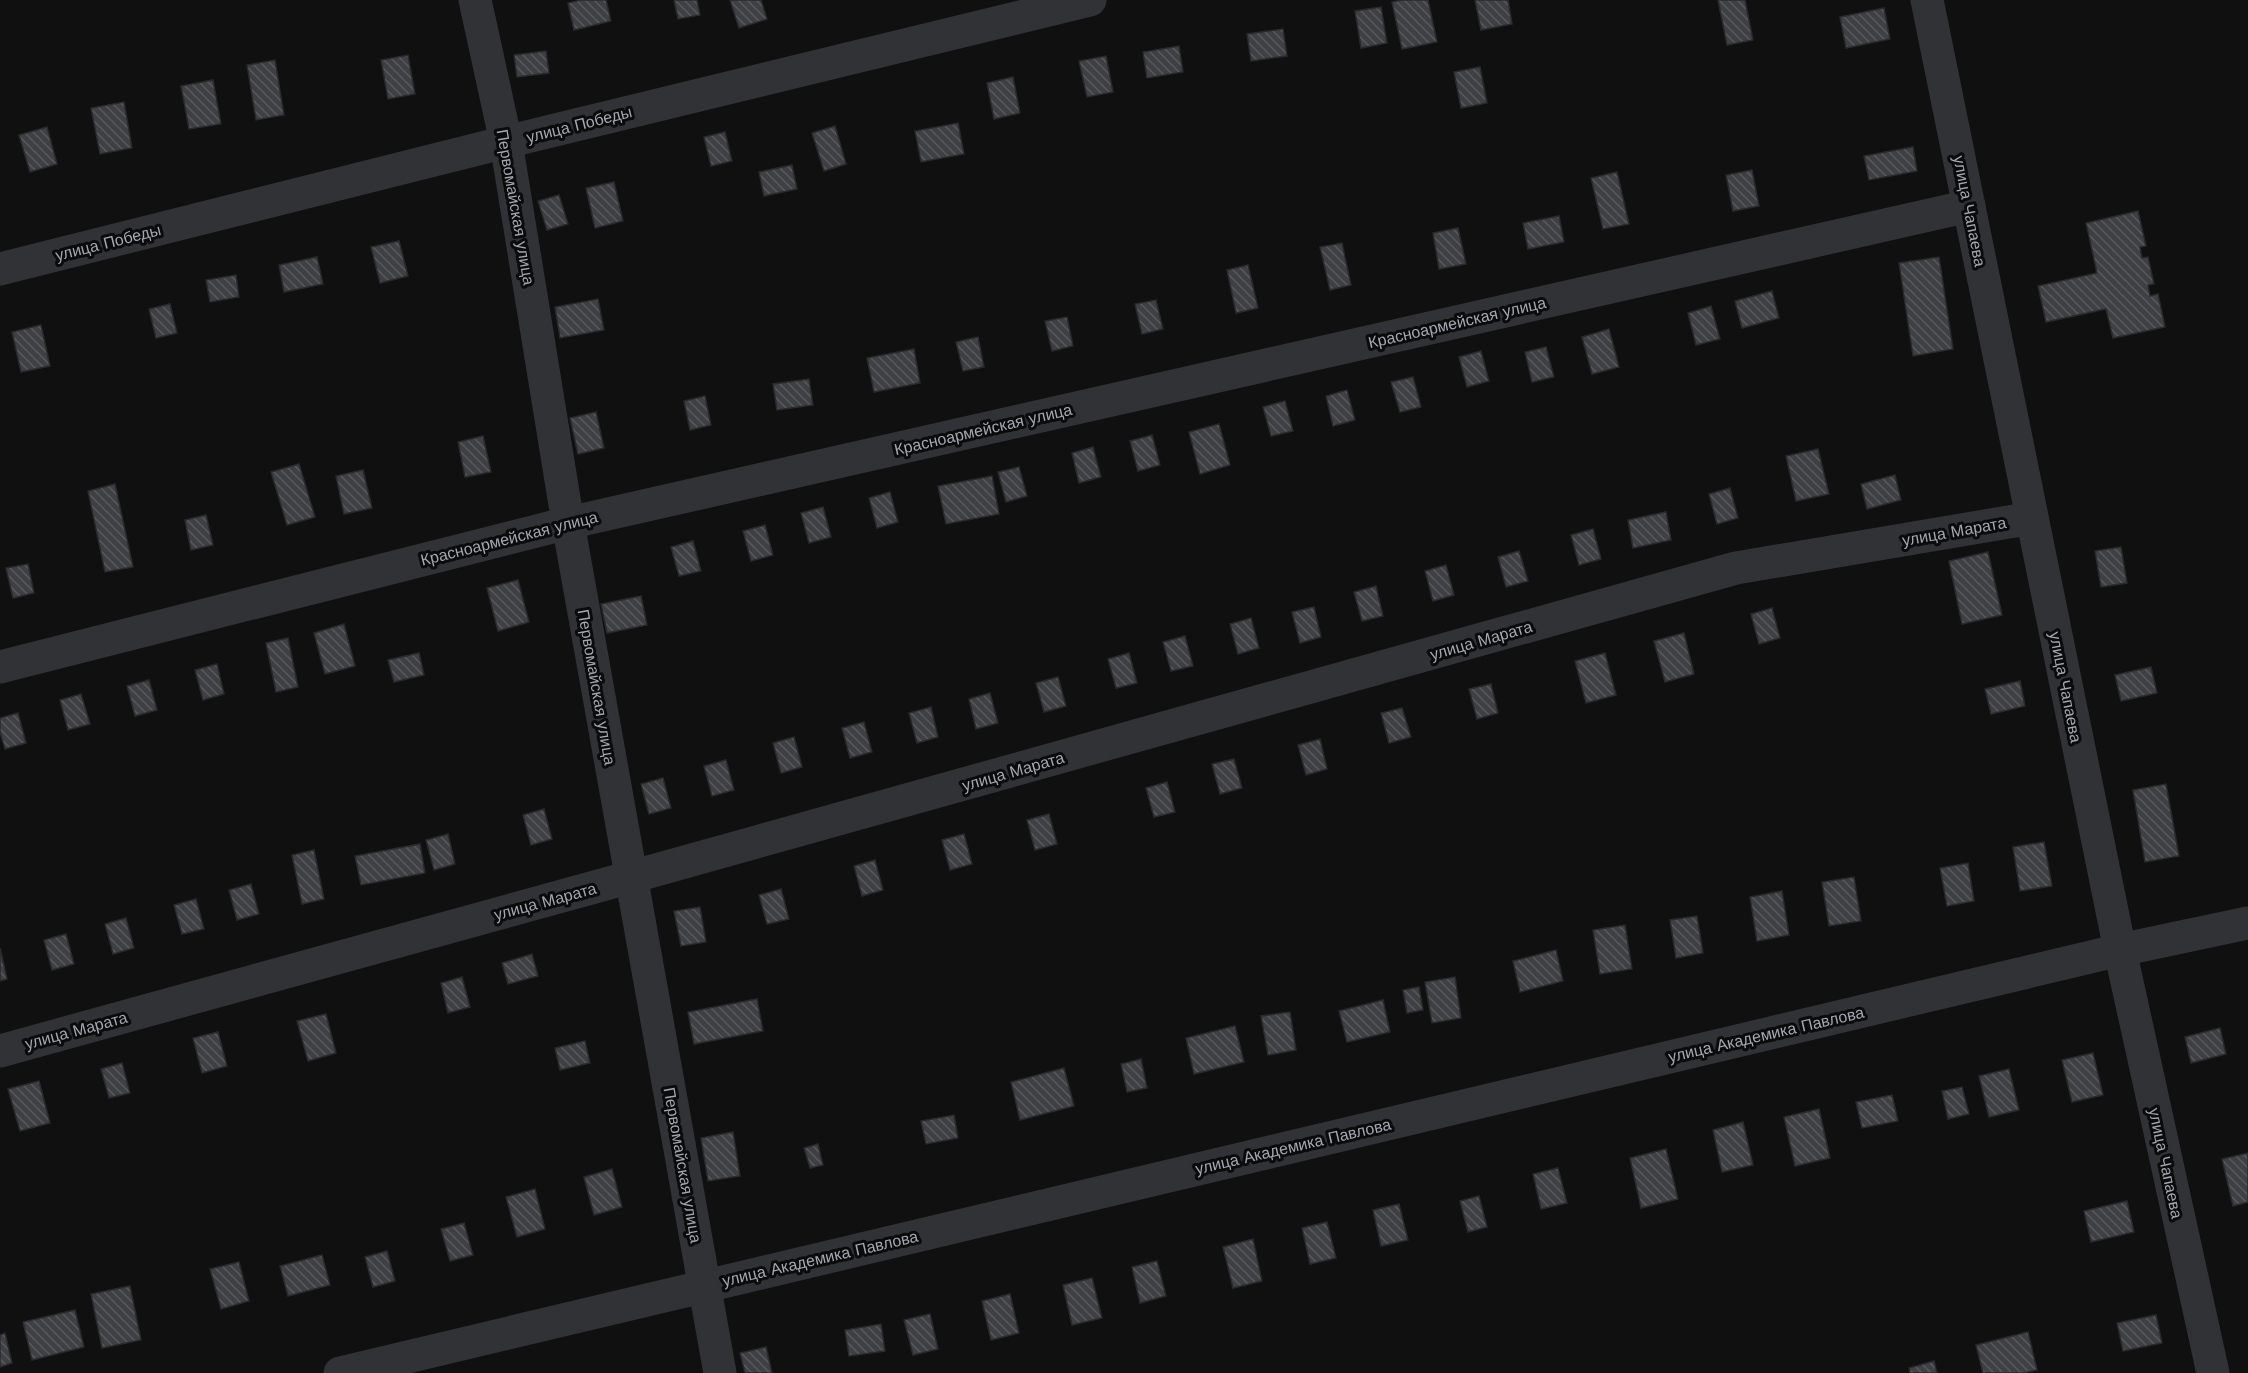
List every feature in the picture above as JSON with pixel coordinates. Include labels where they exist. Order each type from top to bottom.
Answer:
[{"type":"street","name":"Первомайская улица","points":[[475,0],[506,142],[568,523],[720,1373]]},
{"type":"street","name":"улица Победы","points":[[0,269],[506,142],[1090,0]]},
{"type":"street","name":"улица Чапаева","points":[[1927,0],[2120,950],[2213,1373]]},
{"type":"street","name":"Красноармейская улица","points":[[0,667],[568,523],[1969,206]]},
{"type":"street","name":"улица Марата","points":[[0,1051],[1736,568],[2032,518]]},
{"type":"street","name":"улица Академика Павлова","points":[[339,1373],[2120,950],[2248,923]]},
{"type":"building","points":[[581,0],[606,0],[611,21],[574,30],[568,3]]},
{"type":"building","points":[[674,0],[697,0],[700,15],[678,19]]},
{"type":"building","points":[[730,0],[761,0],[767,19],[739,28]]},
{"type":"building","points":[[1428,0],[1437,42],[1402,49],[1392,2]]},
{"type":"building","points":[[1475,0],[1508,0],[1512,24],[1481,30]]},
{"type":"building","points":[[1718,0],[1745,0],[1753,40],[1727,45]]},
{"type":"building","points":[[1381,7],[1387,43],[1361,48],[1355,11]]},
{"type":"building","points":[[1884,8],[1890,39],[1846,48],[1840,17]]},
{"type":"building","points":[[1283,29],[1287,56],[1251,61],[1247,34]]},
{"type":"building","points":[[1179,46],[1183,72],[1147,78],[1143,52]]},
{"type":"building","points":[[546,51],[549,73],[517,77],[514,55]]},
{"type":"building","points":[[408,55],[415,94],[388,99],[381,60]]},
{"type":"building","points":[[1106,56],[1113,92],[1087,97],[1079,61]]},
{"type":"building","points":[[275,60],[284,115],[256,120],[247,65]]},
{"type":"building","points":[[1480,67],[1487,103],[1461,108],[1454,72]]},
{"type":"building","points":[[1013,77],[1020,113],[994,119],[987,83]]},
{"type":"building","points":[[213,80],[221,124],[189,129],[181,86]]},
{"type":"building","points":[[124,102],[132,148],[100,154],[91,108]]},
{"type":"building","points":[[958,123],[964,154],[921,162],[915,131]]},
{"type":"building","points":[[835,126],[846,164],[824,171],[812,133]]},
{"type":"building","points":[[47,127],[57,164],[30,172],[19,135]]},
{"type":"building","points":[[725,132],[732,161],[711,166],[704,137]]},
{"type":"building","points":[[1913,147],[1917,171],[1869,180],[1864,156]]},
{"type":"building","points":[[792,165],[797,189],[764,196],[759,172]]},
{"type":"building","points":[[1752,170],[1759,206],[1733,211],[1726,175]]},
{"type":"building","points":[[1617,172],[1629,224],[1603,229],[1591,178]]},
{"type":"building","points":[[614,182],[623,221],[595,228],[586,188]]},
{"type":"building","points":[[559,195],[568,224],[547,230],[538,201]]},
{"type":"building","points":[[2138,211],[2146,246],[2140,247],[2142,258],[2148,257],[2154,284],[2148,285],[2150,296],[2158,294],[2165,327],[2113,338],[2106,309],[2046,322],[2038,286],[2097,273],[2086,223]]},
{"type":"building","points":[[1559,216],[1564,242],[1528,249],[1523,223]]},
{"type":"building","points":[[1458,228],[1466,264],[1439,269],[1433,233]]},
{"type":"building","points":[[399,241],[408,276],[380,283],[371,247]]},
{"type":"building","points":[[1342,243],[1351,285],[1330,290],[1320,247]]},
{"type":"building","points":[[317,257],[323,284],[284,292],[279,265]]},
{"type":"building","points":[[1939,257],[1953,349],[1913,356],[1899,263]]},
{"type":"building","points":[[1248,265],[1258,308],[1236,313],[1227,270]]},
{"type":"building","points":[[236,275],[239,297],[210,302],[206,280]]},
{"type":"building","points":[[1772,291],[1779,318],[1742,328],[1735,301]]},
{"type":"building","points":[[598,299],[604,330],[560,338],[555,307]]},
{"type":"building","points":[[1156,300],[1163,329],[1142,334],[1135,304]]},
{"type":"building","points":[[170,304],[177,333],[156,338],[149,309]]},
{"type":"building","points":[[1711,306],[1720,339],[1696,345],[1688,313]]},
{"type":"building","points":[[1067,317],[1073,346],[1052,351],[1045,321]]},
{"type":"building","points":[[41,325],[50,366],[21,372],[12,332]]},
{"type":"building","points":[[1609,329],[1619,367],[1592,374],[1582,337]]},
{"type":"building","points":[[978,337],[984,367],[963,371],[956,342]]},
{"type":"building","points":[[1546,347],[1554,377],[1532,382],[1525,352]]},
{"type":"building","points":[[914,349],[920,383],[874,392],[867,358]]},
{"type":"building","points":[[1481,351],[1489,381],[1467,387],[1459,357]]},
{"type":"building","points":[[1413,377],[1421,407],[1400,412],[1391,382]]},
{"type":"building","points":[[809,379],[813,405],[777,410],[773,384]]},
{"type":"building","points":[[1347,390],[1355,420],[1333,426],[1326,396]]},
{"type":"building","points":[[705,396],[711,425],[690,430],[684,401]]},
{"type":"building","points":[[1285,401],[1293,431],[1271,436],[1263,407]]},
{"type":"building","points":[[596,412],[604,448],[578,454],[570,418]]},
{"type":"building","points":[[1219,424],[1230,465],[1200,474],[1189,432]]},
{"type":"building","points":[[1152,435],[1160,465],[1138,471],[1130,441]]},
{"type":"building","points":[[483,436],[491,472],[465,477],[458,442]]},
{"type":"building","points":[[1093,447],[1101,477],[1079,483],[1072,453]]},
{"type":"building","points":[[1818,449],[1829,494],[1796,501],[1786,456]]},
{"type":"building","points":[[299,464],[315,517],[287,525],[271,472]]},
{"type":"building","points":[[1019,467],[1027,496],[1006,502],[998,472]]},
{"type":"building","points":[[363,470],[372,508],[344,514],[336,476]]},
{"type":"building","points":[[1895,475],[1901,500],[1867,509],[1861,484]]},
{"type":"building","points":[[992,476],[999,514],[946,524],[938,486]]},
{"type":"building","points":[[115,484],[133,567],[105,572],[88,491]]},
{"type":"building","points":[[1730,488],[1738,518],[1717,524],[1709,494]]},
{"type":"building","points":[[890,492],[898,522],[877,528],[869,498]]},
{"type":"building","points":[[823,507],[831,537],[809,543],[801,513]]},
{"type":"building","points":[[1666,512],[1671,540],[1633,548],[1628,520]]},
{"type":"building","points":[[206,515],[213,545],[191,550],[185,520]]},
{"type":"building","points":[[765,525],[773,555],[751,561],[743,531]]},
{"type":"building","points":[[1593,529],[1601,559],[1579,565],[1571,535]]},
{"type":"building","points":[[693,541],[701,571],[679,576],[671,547]]},
{"type":"building","points":[[2121,547],[2127,583],[2101,587],[2095,551]]},
{"type":"building","points":[[1519,551],[1528,581],[1506,587],[1498,557]]},
{"type":"building","points":[[1988,552],[2002,615],[1962,624],[1949,561]]},
{"type":"building","points":[[28,564],[34,593],[13,598],[6,568]]},
{"type":"building","points":[[1446,565],[1454,595],[1433,601],[1425,571]]},
{"type":"building","points":[[518,580],[529,622],[498,631],[487,588]]},
{"type":"building","points":[[1376,586],[1383,616],[1362,621],[1354,592]]},
{"type":"building","points":[[641,596],[647,625],[607,633],[601,604]]},
{"type":"building","points":[[1314,607],[1321,637],[1300,643],[1292,612]]},
{"type":"building","points":[[1772,608],[1780,638],[1759,644],[1751,614]]},
{"type":"building","points":[[1251,618],[1259,648],[1238,654],[1230,624]]},
{"type":"building","points":[[344,624],[355,666],[325,674],[314,633]]},
{"type":"building","points":[[1684,633],[1694,674],[1665,682],[1654,641]]},
{"type":"building","points":[[1185,636],[1193,666],[1171,671],[1163,642]]},
{"type":"building","points":[[288,638],[298,687],[276,692],[266,643]]},
{"type":"building","points":[[419,653],[424,675],[394,682],[388,660]]},
{"type":"building","points":[[1129,653],[1137,683],[1116,688],[1108,659]]},
{"type":"building","points":[[1605,653],[1616,695],[1586,703],[1575,661]]},
{"type":"building","points":[[217,664],[224,694],[203,700],[195,670]]},
{"type":"building","points":[[2151,667],[2157,693],[2121,701],[2115,675]]},
{"type":"building","points":[[1058,677],[1066,706],[1044,712],[1036,683]]},
{"type":"building","points":[[149,680],[157,710],[135,716],[127,686]]},
{"type":"building","points":[[2020,681],[2025,706],[1991,714],[1985,689]]},
{"type":"building","points":[[1491,684],[1498,713],[1477,719],[1469,689]]},
{"type":"building","points":[[990,693],[998,723],[976,729],[969,699]]},
{"type":"building","points":[[81,694],[90,724],[68,730],[60,700]]},
{"type":"building","points":[[931,707],[938,737],[917,743],[909,713]]},
{"type":"building","points":[[1402,708],[1411,737],[1389,743],[1381,713]]},
{"type":"building","points":[[18,713],[26,743],[5,749],[0,732],[0,718]]},
{"type":"building","points":[[864,722],[872,752],[850,758],[842,728]]},
{"type":"building","points":[[794,737],[802,767],[781,773],[773,743]]},
{"type":"building","points":[[1320,739],[1327,769],[1306,775],[1298,745]]},
{"type":"building","points":[[1234,759],[1242,788],[1220,794],[1212,764]]},
{"type":"building","points":[[726,760],[734,790],[712,796],[704,766]]},
{"type":"building","points":[[663,778],[671,808],[649,814],[641,784]]},
{"type":"building","points":[[1167,782],[1175,812],[1154,817],[1146,788]]},
{"type":"building","points":[[2166,784],[2179,856],[2145,862],[2133,790]]},
{"type":"building","points":[[544,809],[552,839],[531,845],[523,815]]},
{"type":"building","points":[[1049,814],[1057,844],[1035,850],[1027,820]]},
{"type":"building","points":[[448,834],[455,864],[434,870],[426,840]]},
{"type":"building","points":[[964,834],[972,864],[950,870],[942,840]]},
{"type":"building","points":[[2044,842],[2052,886],[2020,891],[2013,847]]},
{"type":"building","points":[[420,844],[425,873],[361,885],[355,856]]},
{"type":"building","points":[[314,850],[324,899],[302,904],[292,855]]},
{"type":"building","points":[[875,860],[883,890],[862,896],[854,866]]},
{"type":"building","points":[[1968,863],[1974,901],[1947,906],[1940,868]]},
{"type":"building","points":[[1854,877],[1861,921],[1829,926],[1822,882]]},
{"type":"building","points":[[251,884],[259,914],[237,920],[229,890]]},
{"type":"building","points":[[781,889],[789,919],[767,924],[759,895]]},
{"type":"building","points":[[1782,891],[1789,935],[1757,941],[1750,897]]},
{"type":"building","points":[[196,899],[204,929],[182,934],[174,905]]},
{"type":"building","points":[[700,907],[706,942],[681,946],[674,911]]},
{"type":"building","points":[[1697,916],[1703,953],[1676,958],[1670,920]]},
{"type":"building","points":[[126,918],[134,948],[113,954],[105,924]]},
{"type":"building","points":[[1625,925],[1632,969],[1600,974],[1593,930]]},
{"type":"building","points":[[66,934],[74,964],[52,970],[44,940]]},
{"type":"building","points":[[0,948],[7,979],[0,981]]},
{"type":"building","points":[[1556,950],[1563,981],[1520,992],[1513,961]]},
{"type":"building","points":[[532,954],[538,976],[508,984],[502,963]]},
{"type":"building","points":[[462,977],[470,1007],[448,1013],[441,983]]},
{"type":"building","points":[[1455,977],[1461,1018],[1432,1023],[1425,982]]},
{"type":"building","points":[[1419,987],[1423,1010],[1407,1013],[1403,990]]},
{"type":"building","points":[[757,999],[763,1031],[694,1044],[688,1012]]},
{"type":"building","points":[[1383,1000],[1390,1032],[1347,1042],[1339,1011]]},
{"type":"building","points":[[1290,1012],[1296,1050],[1268,1055],[1261,1016]]},
{"type":"building","points":[[326,1014],[336,1053],[308,1061],[297,1021]]},
{"type":"building","points":[[1235,1026],[1244,1062],[1194,1074],[1186,1038]]},
{"type":"building","points":[[2220,1028],[2226,1054],[2191,1063],[2185,1037]]},
{"type":"building","points":[[218,1032],[227,1066],[202,1073],[193,1038]]},
{"type":"building","points":[[585,1041],[590,1063],[560,1070],[555,1048]]},
{"type":"building","points":[[2093,1053],[2103,1095],[2072,1102],[2062,1060]]},
{"type":"building","points":[[1141,1059],[1147,1088],[1127,1092],[1121,1064]]},
{"type":"building","points":[[122,1063],[130,1093],[109,1098],[101,1069]]},
{"type":"building","points":[[1064,1068],[1074,1106],[1020,1120],[1011,1082]]},
{"type":"building","points":[[2009,1069],[2019,1110],[1989,1117],[1979,1076]]},
{"type":"building","points":[[39,1081],[50,1123],[20,1131],[8,1089]]},
{"type":"building","points":[[1962,1087],[1969,1114],[1948,1119],[1942,1091]]},
{"type":"building","points":[[1892,1095],[1898,1121],[1862,1128],[1856,1102]]},
{"type":"building","points":[[1819,1109],[1830,1158],[1795,1166],[1784,1117]]},
{"type":"building","points":[[954,1115],[958,1138],[926,1144],[921,1121]]},
{"type":"building","points":[[1743,1122],[1753,1165],[1722,1172],[1713,1130]]},
{"type":"building","points":[[733,1132],[740,1176],[708,1181],[701,1138]]},
{"type":"building","points":[[818,1144],[823,1165],[810,1168],[804,1148]]},
{"type":"building","points":[[1666,1149],[1678,1199],[1641,1208],[1630,1158]]},
{"type":"building","points":[[2248,1153],[2248,1202],[2233,1206],[2222,1159]]},
{"type":"building","points":[[1558,1168],[1567,1203],[1541,1209],[1533,1174]]},
{"type":"building","points":[[612,1169],[622,1207],[594,1215],[584,1177]]},
{"type":"building","points":[[535,1189],[545,1229],[517,1237],[506,1197]]},
{"type":"building","points":[[1479,1196],[1487,1227],[1468,1232],[1460,1201]]},
{"type":"building","points":[[2127,1201],[2134,1232],[2091,1242],[2084,1211]]},
{"type":"building","points":[[1399,1204],[1408,1240],[1381,1246],[1373,1210]]},
{"type":"building","points":[[1327,1222],[1336,1258],[1310,1264],[1302,1228]]},
{"type":"building","points":[[464,1223],[473,1255],[450,1261],[441,1229]]},
{"type":"building","points":[[1253,1239],[1262,1281],[1233,1288],[1223,1247]]},
{"type":"building","points":[[387,1251],[395,1281],[373,1287],[365,1257]]},
{"type":"building","points":[[322,1255],[330,1285],[288,1296],[280,1266]]},
{"type":"building","points":[[1157,1261],[1166,1296],[1140,1303],[1132,1267]]},
{"type":"building","points":[[239,1262],[249,1301],[221,1309],[210,1269]]},
{"type":"building","points":[[1092,1278],[1102,1318],[1072,1325],[1063,1285]]},
{"type":"building","points":[[130,1286],[141,1340],[102,1348],[91,1294]]},
{"type":"building","points":[[1010,1294],[1019,1333],[991,1340],[982,1301]]},
{"type":"building","points":[[75,1310],[84,1347],[32,1360],[23,1322]]},
{"type":"building","points":[[930,1314],[938,1349],[913,1355],[904,1320]]},
{"type":"building","points":[[2156,1315],[2162,1343],[2123,1351],[2117,1323]]},
{"type":"building","points":[[881,1324],[885,1351],[849,1356],[845,1330]]},
{"type":"building","points":[[2028,1332],[2037,1370],[2023,1373],[1983,1373],[1976,1345]]},
{"type":"building","points":[[5,1333],[12,1363],[0,1367],[0,1335]]},
{"type":"building","points":[[766,1347],[772,1373],[745,1373],[740,1353]]},
{"type":"building","points":[[1934,1361],[1937,1373],[1910,1373],[1909,1368]]}]
